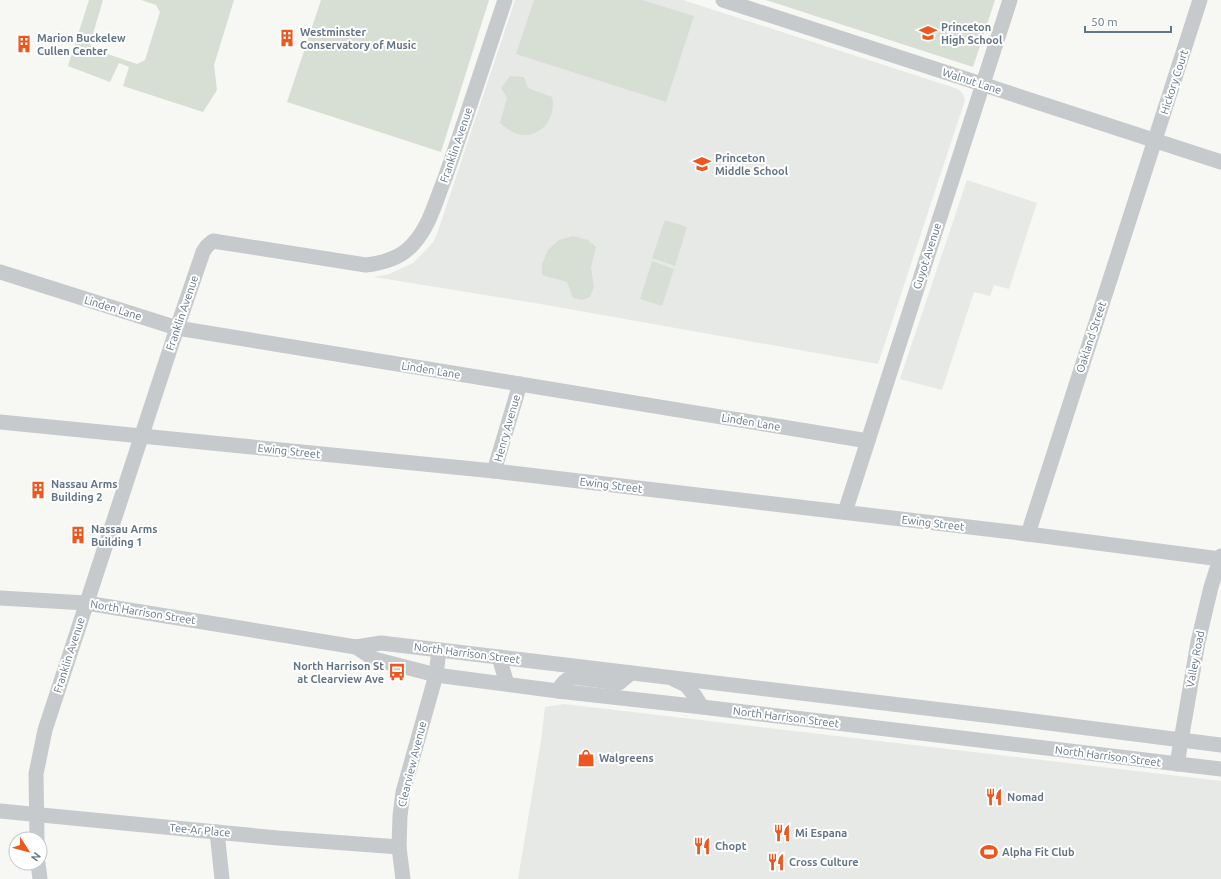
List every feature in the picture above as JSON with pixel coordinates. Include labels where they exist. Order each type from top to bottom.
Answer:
[{"type":"street","name":"Franklin Avenue","points":[[37,831],[36,774],[40,750],[86,603],[203,252],[213,241],[366,265],[393,259],[413,245],[422,234],[430,217],[505,0]]},
{"type":"street","name":"Walnut Lane","points":[[723,0],[1221,162]]},
{"type":"street","name":"Guyot Avenue","points":[[845,512],[1010,0]]},
{"type":"street","name":"Hickory Court","points":[[1155,140],[1200,0]]},
{"type":"street","name":"Oakland Street","points":[[1028,534],[1155,140]]},
{"type":"street","name":"Linden Lane","points":[[0,272],[177,328],[868,441]]},
{"type":"street","name":"Henry Avenue","points":[[494,471],[520,384]]},
{"type":"street","name":"Ewing Street","points":[[0,422],[494,471],[1221,558]]},
{"type":"street","name":"Valley Road","points":[[1177,764],[1198,642],[1211,587],[1221,558]]},
{"type":"street","name":"North Harrison Street","points":[[0,598],[86,603],[356,647],[381,643],[1001,717],[1221,745]]},
{"type":"street","name":"North Harrison Street","points":[[356,647],[374,659],[436,675],[558,691],[1221,769]]},
{"type":"street","name":"Clearview Avenue","points":[[403,879],[399,847],[400,816],[403,792],[436,675],[439,650]]},
{"type":"street","points":[[499,657],[508,684]]},
{"type":"street","points":[[558,691],[562,683],[573,677],[619,683],[630,673]]},
{"type":"street","points":[[671,678],[686,685],[702,707]]},
{"type":"street","name":"Tee-Ar Place","points":[[0,811],[216,832],[399,847]]},
{"type":"street","points":[[216,832],[222,879]]},
{"type":"shaded area","points":[[89,0],[103,0],[90,44],[93,49],[137,64],[145,60],[160,12],[156,5],[141,0],[234,0],[214,65],[217,90],[203,112],[123,86],[129,67],[119,63],[110,82],[68,66]]},
{"type":"shaded area","points":[[321,0],[489,0],[441,152],[287,102]]},
{"type":"shaded area","name":"Princeton Middle School","points":[[515,0],[683,0],[958,89],[963,94],[965,100],[878,364],[535,303],[374,277],[389,274],[413,263],[434,241]]},
{"type":"shaded area","points":[[534,0],[642,0],[694,16],[666,102],[516,54]]},
{"type":"shaded area","name":"Princeton High School","points":[[766,0],[995,0],[973,67]]},
{"type":"shaded area","points":[[510,76],[524,77],[528,88],[552,97],[553,104],[548,122],[532,134],[518,134],[500,123],[507,98],[501,88]]},
{"type":"shaded area","points":[[967,180],[1037,203],[1009,289],[994,285],[990,296],[974,292],[942,390],[900,379]]},
{"type":"shaded area","points":[[665,220],[687,227],[675,266],[652,258]]},
{"type":"shaded area","points":[[573,236],[588,240],[596,247],[591,268],[594,287],[590,297],[582,300],[573,298],[567,282],[542,275],[542,264],[548,250],[559,240]]},
{"type":"shaded area","points":[[652,261],[674,269],[662,306],[640,299]]},
{"type":"shaded area","points":[[564,704],[1221,781],[1221,879],[518,879],[541,741],[545,707]]},
{"type":"place","name":"Princeton High School","points":[[928,33]]},
{"type":"place","name":"Westminster Conservatory of Music","points":[[287,38]]},
{"type":"place","name":"Marion Buckelew Cullen Center","points":[[24,44]]},
{"type":"place","name":"Princeton Middle School","points":[[702,164]]},
{"type":"place","name":"Nassau Arms Building 2","points":[[38,490]]},
{"type":"place","name":"Nassau Arms Building 1","points":[[78,535]]},
{"type":"place","name":"North Harrison St at Clearview Ave","points":[[397,672]]},
{"type":"place","name":"Walgreens","points":[[586,758]]},
{"type":"place","name":"Nomad","points":[[994,797]]},
{"type":"place","name":"Mi Espana","points":[[782,833]]},
{"type":"place","name":"Chopt","points":[[702,846]]},
{"type":"place","name":"Alpha Fit Club","points":[[989,852]]},
{"type":"place","name":"Cross Culture","points":[[776,862]]}]
